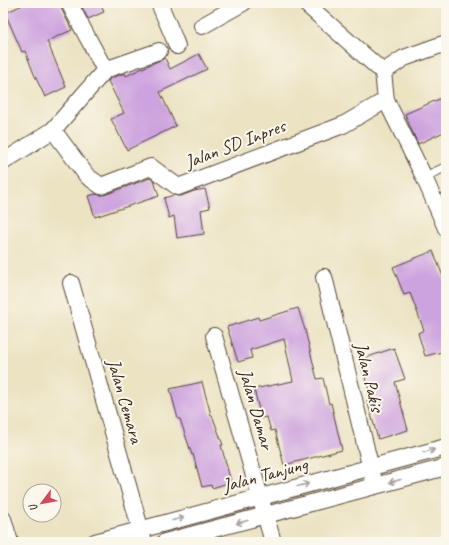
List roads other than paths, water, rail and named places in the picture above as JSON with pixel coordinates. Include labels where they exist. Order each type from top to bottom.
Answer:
[{"type":"street","points":[[69,3],[105,70]]},
{"type":"street","points":[[159,3],[177,46]]},
{"type":"street","points":[[202,26],[243,3]]},
{"type":"street","points":[[305,3],[383,72],[386,100],[424,177],[446,228]]},
{"type":"street","points":[[383,72],[404,58],[446,43]]},
{"type":"street","points":[[3,162],[53,130],[105,70],[159,51]]},
{"type":"street","name":"Jalan SD Inpres","points":[[53,130],[87,176],[101,186],[152,167],[178,187],[343,125],[386,100]]},
{"type":"street","name":"Jalan Pakis","points":[[324,278],[375,486]]},
{"type":"street","name":"Jalan Cemara","points":[[71,284],[142,536]]},
{"type":"street","name":"Jalan Damar","points":[[214,336],[273,542]]},
{"type":"street","name":"Jalan Tanjung","points":[[95,542],[142,536],[260,497],[446,447]]},
{"type":"street","name":"Jalan Tanjung","points":[[165,542],[446,467]]},
{"type":"street","points":[[3,519],[10,542]]},
{"type":"lane","points":[[424,177],[446,167]]}]
